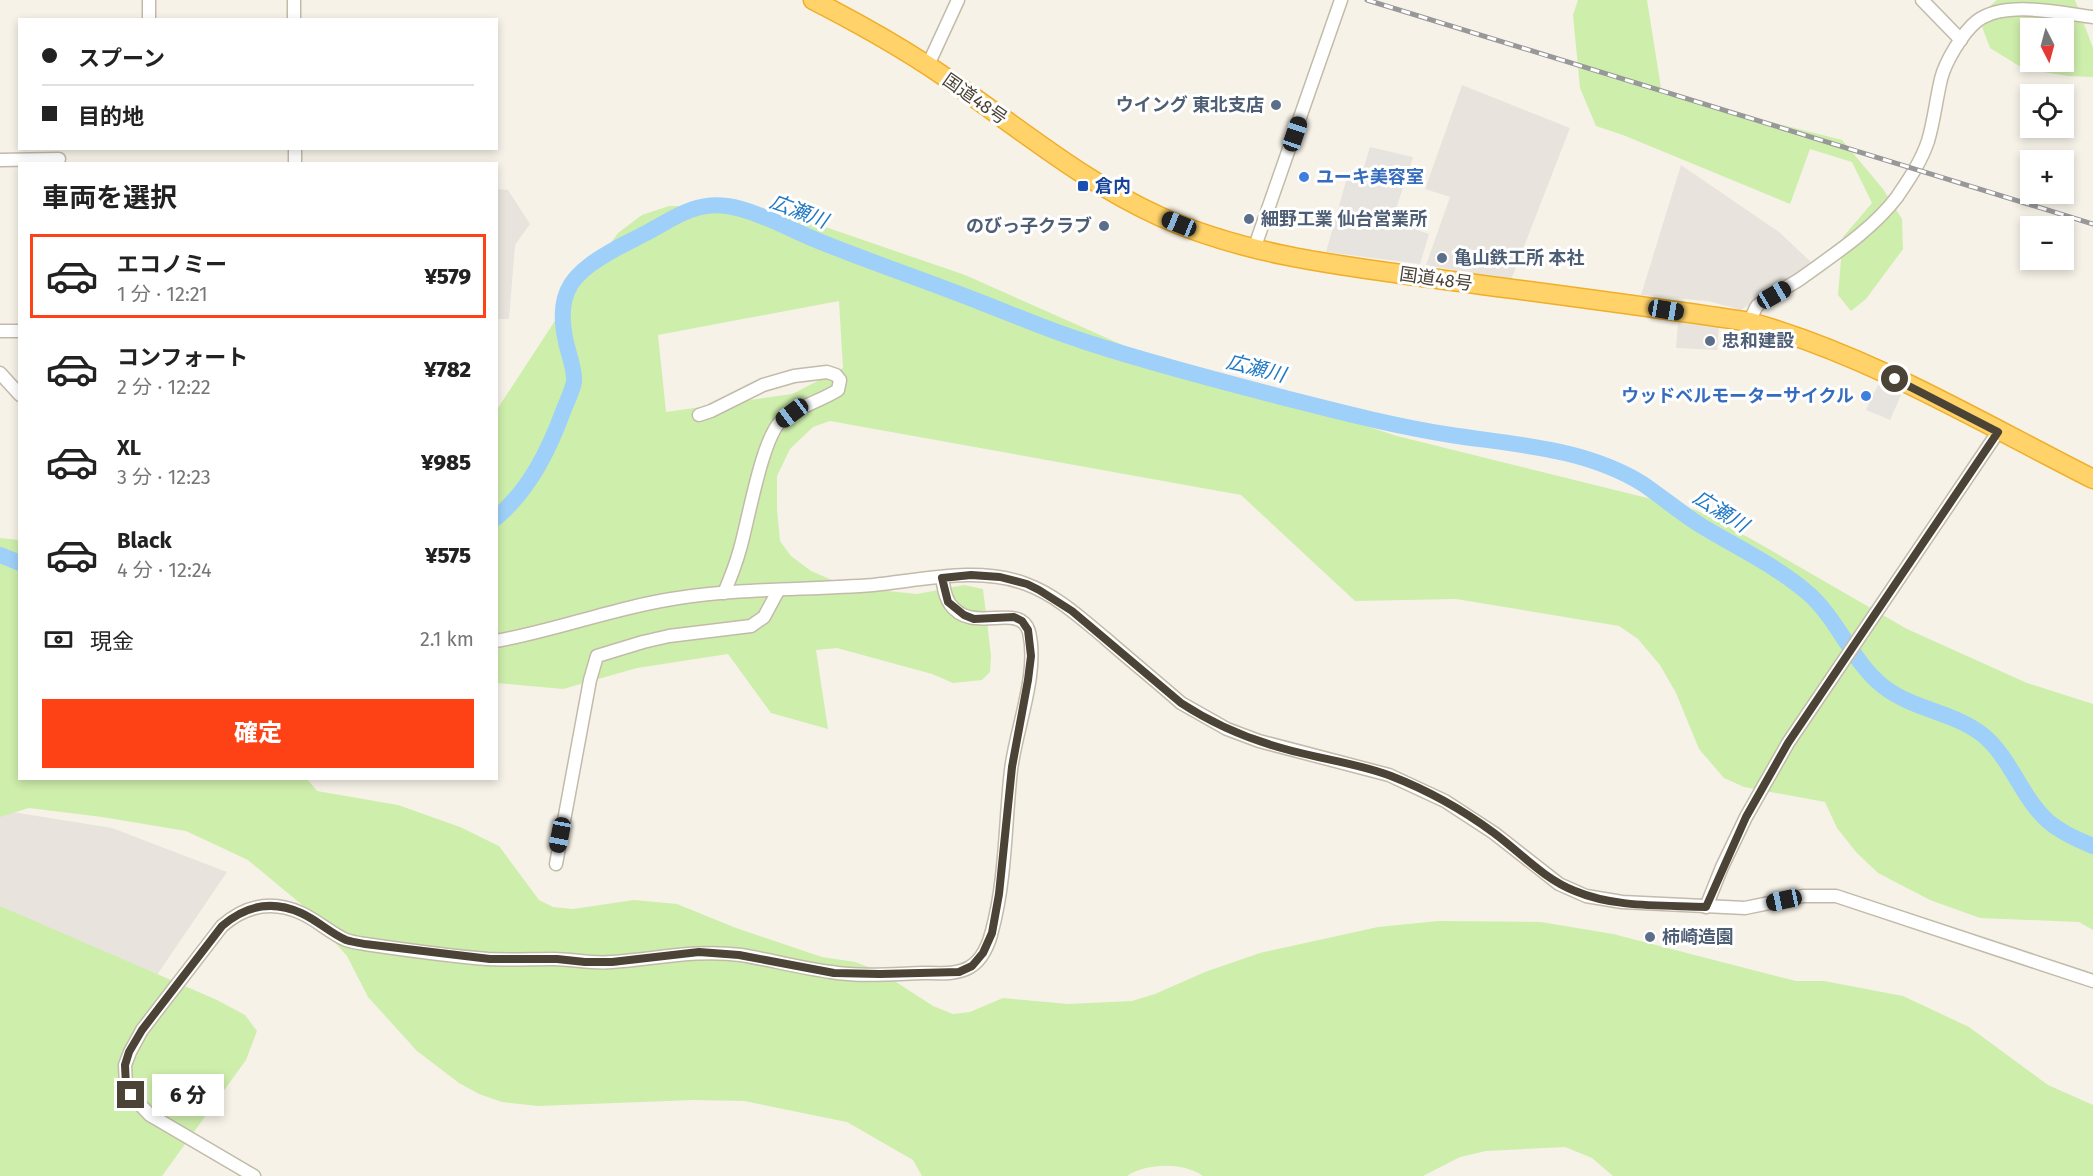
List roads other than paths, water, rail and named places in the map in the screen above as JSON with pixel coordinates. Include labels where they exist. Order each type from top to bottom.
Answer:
[{"type":"highway","name":"国道48号","points":[[813,0],[858,23],[928,65],[1117,195],[1188,228],[1254,249],[1375,271],[1750,322],[1806,339],[1843,355],[2093,479]]},
{"type":"street","points":[[149,0],[149,18]]},
{"type":"street","points":[[294,0],[294,18]]},
{"type":"street","points":[[928,65],[958,0]]},
{"type":"street","points":[[1254,249],[1341,0]]},
{"type":"street","points":[[1922,0],[1961,40]]},
{"type":"street","points":[[1750,322],[1758,305],[1790,286],[1835,253],[1879,217],[1895,199],[1916,170],[1935,116],[1941,78],[1970,27],[1980,19],[1996,13],[2037,10],[2093,17]]},
{"type":"street","points":[[0,160],[59,159]]},
{"type":"street","points":[[0,332],[18,331]]},
{"type":"street","points":[[699,415],[763,385],[794,376],[826,372],[836,375],[840,380],[838,390],[792,413],[780,422],[772,434],[765,452],[740,551],[724,593]]},
{"type":"street","points":[[0,373],[18,392]]},
{"type":"street","points":[[1706,907],[1746,817],[1792,737],[1998,432]]},
{"type":"street","points":[[498,641],[627,608],[679,598],[971,575],[1000,577],[1027,584],[1072,611],[1181,703],[1198,714],[1227,729],[1259,741],[1389,775],[1445,801],[1494,833],[1546,876],[1586,896],[1622,902],[1745,908],[1803,896],[1836,896],[2093,981]]},
{"type":"street","points":[[254,1176],[150,1115],[131,1095],[126,1086],[125,1065],[129,1052],[142,1030],[222,926],[234,915],[249,908],[270,906],[294,910],[347,940],[365,944],[490,959],[612,962],[699,952],[739,955],[834,973],[959,972],[972,966],[983,953],[992,933],[1012,767],[1031,656],[1028,630],[1022,621],[1014,617],[974,619],[964,615],[948,602],[942,578]]},
{"type":"street","points":[[556,864],[588,692],[597,656],[669,636],[751,626],[764,616],[778,591]]},
{"type":"waterway","name":"広瀬川","points":[[498,516],[529,482],[552,439],[572,388],[573,371],[563,324],[563,309],[571,284],[602,257],[684,213],[704,206],[738,208],[841,250],[1070,337],[1133,357],[1367,418],[1451,435],[1525,445],[1574,455],[1621,472],[1643,484],[1700,525],[1797,584],[1820,605],[1863,666],[1884,687],[1908,701],[1960,721],[1983,735],[1993,744],[2040,813],[2059,830],[2093,846]]},
{"type":"waterway","name":"広瀬川","points":[[0,555],[18,562]]},
{"type":"railway","points":[[1367,0],[2093,224]]},
{"type":"place","name":"ウイング 東北支店","points":[[1276,105]]},
{"type":"place","name":"ユーキ美容室","points":[[1304,177]]},
{"type":"place","name":"倉内","points":[[1083,186]]},
{"type":"place","name":"細野工業 仙台営業所","points":[[1249,219]]},
{"type":"place","name":"のびっ子クラブ","points":[[1104,226]]},
{"type":"place","name":"亀山鉄工所 本社","points":[[1442,258]]},
{"type":"place","name":"忠和建設","points":[[1710,341]]},
{"type":"place","name":"ウッドベルモーターサイクル","points":[[1866,396]]},
{"type":"place","name":"柿崎造園","points":[[1650,937]]}]
